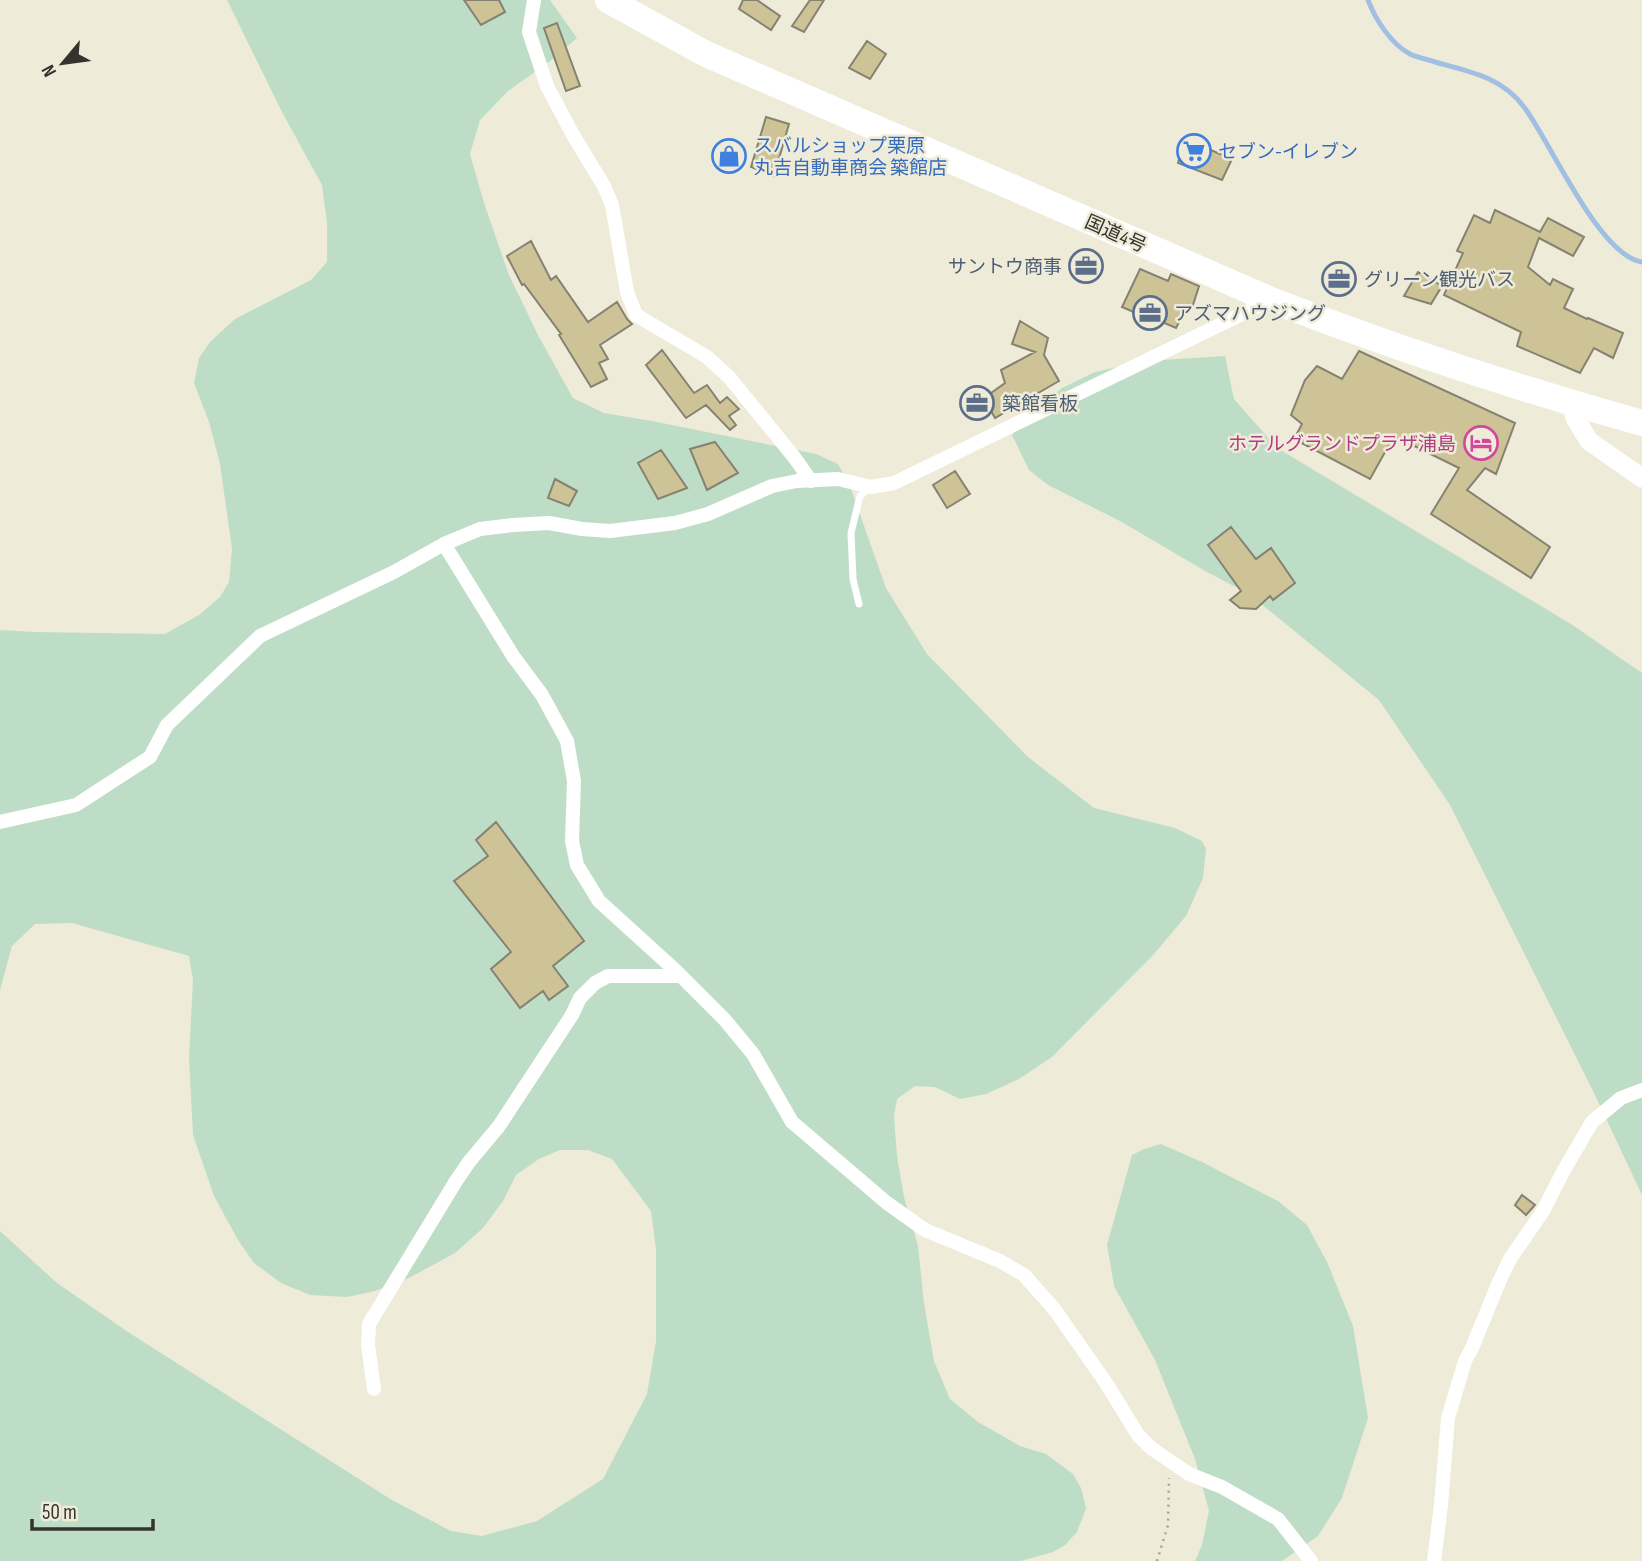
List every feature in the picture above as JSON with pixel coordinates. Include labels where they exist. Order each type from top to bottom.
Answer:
[{"type":"highway","name":"国道4号","points":[[608,0],[706,54],[1271,300],[1341,327],[1571,403],[1642,423]]},
{"type":"street","points":[[534,0],[530,32],[538,59],[547,86],[612,205],[627,292],[636,315],[707,357],[729,377],[811,481]]},
{"type":"street","points":[[0,822],[76,805],[149,757],[167,725],[260,636],[394,572],[444,544],[480,530],[513,525],[549,523],[610,531],[675,523],[708,514],[772,486],[797,481],[838,479],[872,487],[894,483],[1271,300]]},
{"type":"street","points":[[1571,403],[1575,418],[1589,441],[1642,478]]},
{"type":"street","points":[[444,544],[513,656],[542,695],[567,741],[574,781],[572,841],[577,865],[599,901],[725,1020],[753,1055],[792,1122],[887,1203],[925,1230],[1000,1261],[1024,1275],[1055,1310],[1138,1435],[1151,1448],[1189,1474],[1222,1487],[1278,1519],[1311,1561]]},
{"type":"street","points":[[374,1389],[368,1345],[369,1324],[456,1181],[499,1126],[572,1015],[580,998],[595,983],[608,976],[681,976]]},
{"type":"street","points":[[1434,1561],[1448,1418],[1465,1361],[1499,1282],[1510,1259],[1543,1211],[1592,1122],[1621,1098],[1642,1090]]},
{"type":"lane","points":[[859,604],[853,579],[851,533],[860,496],[872,487]]},
{"type":"path","points":[[1157,1561],[1168,1525],[1170,1461]]},
{"type":"green space","points":[[227,0],[550,0],[577,38],[508,91],[480,120],[470,154],[509,275],[573,398],[604,413],[816,454],[838,464],[850,486],[886,588],[927,654],[1028,757],[1094,808],[1175,828],[1202,841],[1206,849],[1203,878],[1186,916],[1155,953],[1052,1057],[1019,1079],[986,1094],[960,1099],[935,1087],[915,1086],[897,1099],[894,1116],[897,1156],[904,1197],[918,1246],[934,1361],[950,1399],[978,1422],[1020,1446],[1046,1454],[1073,1474],[1081,1488],[1086,1508],[1077,1532],[1065,1545],[1053,1552],[1021,1561],[0,1561],[0,1231],[57,1283],[128,1332],[392,1500],[451,1531],[482,1536],[537,1521],[603,1479],[647,1394],[656,1341],[656,1249],[651,1211],[612,1159],[588,1150],[560,1150],[539,1159],[516,1175],[503,1201],[483,1228],[455,1253],[411,1277],[375,1291],[347,1297],[310,1295],[281,1283],[254,1263],[214,1196],[193,1135],[189,1058],[193,980],[189,956],[72,923],[35,924],[12,946],[0,990],[0,630],[165,634],[199,615],[220,597],[229,582],[232,549],[220,464],[209,422],[194,383],[199,358],[210,342],[235,319],[311,280],[327,262],[327,223],[322,185],[282,112]]},
{"type":"green space","points":[[1225,356],[1234,399],[1277,448],[1571,624],[1642,673],[1642,1195],[1450,805],[1379,700],[1249,594],[1120,521],[1048,485],[1029,470],[1012,435],[1029,414],[1062,388],[1095,372],[1144,361]]},
{"type":"green space","points":[[1161,1144],[1278,1201],[1307,1225],[1328,1264],[1353,1326],[1368,1418],[1342,1498],[1318,1536],[1282,1561],[1195,1561],[1202,1545],[1209,1511],[1195,1459],[1155,1360],[1114,1286],[1107,1245],[1132,1155]]},
{"type":"building","points":[[464,0],[499,0],[505,12],[481,25]]},
{"type":"building","points":[[743,0],[757,0],[780,16],[771,30],[739,9]]},
{"type":"building","points":[[810,0],[824,0],[804,32],[792,26]]},
{"type":"building","points":[[557,23],[580,86],[566,91],[544,28]]},
{"type":"building","points":[[867,41],[886,54],[870,79],[849,68]]},
{"type":"building","points":[[766,117],[789,124],[774,176],[751,167]]},
{"type":"building","points":[[1185,139],[1232,159],[1222,180],[1178,163]]},
{"type":"building","points":[[1495,210],[1540,232],[1548,218],[1584,237],[1573,256],[1539,238],[1528,267],[1550,285],[1553,279],[1573,289],[1564,308],[1623,333],[1613,358],[1594,348],[1580,373],[1517,346],[1521,332],[1444,295],[1463,253],[1457,251],[1474,215],[1490,223]]},
{"type":"building","points":[[531,241],[551,280],[556,276],[588,322],[617,302],[632,324],[600,345],[608,359],[599,363],[607,379],[591,387],[559,335],[561,334],[524,284],[522,285],[507,256]]},
{"type":"building","points":[[1140,269],[1168,281],[1171,274],[1199,286],[1192,308],[1188,305],[1176,328],[1122,307]]},
{"type":"building","points":[[1418,272],[1442,286],[1431,304],[1404,296]]},
{"type":"building","points":[[1020,321],[1048,338],[1044,355],[1059,381],[995,418],[984,398],[1005,383],[1001,370],[1035,352],[1012,344]]},
{"type":"building","points":[[662,350],[694,393],[707,385],[720,403],[727,397],[739,409],[729,416],[736,425],[730,430],[706,405],[686,418],[646,365]]},
{"type":"building","points":[[1359,351],[1515,423],[1496,474],[1485,468],[1467,490],[1550,547],[1531,578],[1431,514],[1459,468],[1394,436],[1370,479],[1294,439],[1302,424],[1291,415],[1305,380],[1317,366],[1342,379]]},
{"type":"building","points":[[715,442],[738,473],[707,490],[690,449]]},
{"type":"building","points":[[661,450],[687,488],[658,499],[638,463]]},
{"type":"building","points":[[955,471],[970,494],[947,508],[933,485]]},
{"type":"building","points":[[555,479],[577,491],[569,506],[548,498]]},
{"type":"building","points":[[1231,527],[1256,559],[1271,548],[1295,583],[1273,600],[1270,596],[1256,609],[1240,608],[1230,600],[1241,591],[1208,545]]},
{"type":"building","points":[[496,822],[584,941],[553,966],[568,986],[549,1000],[543,991],[520,1008],[491,969],[511,952],[454,881],[488,856],[476,840]]},
{"type":"building","points":[[1522,1195],[1535,1205],[1526,1215],[1515,1205]]},
{"type":"waterway","points":[[1368,0],[1384,30],[1403,50],[1416,57],[1484,77],[1515,97],[1535,123],[1577,195],[1609,240],[1626,255],[1642,262]]},
{"type":"place","name":"セブン-イレブン","points":[[1194,151]]},
{"type":"place","name":"スバルショップ栗原 丸吉自動車商会 築館店","points":[[729,156]]},
{"type":"place","name":"サントウ商事","points":[[1086,266]]},
{"type":"place","name":"グリーン観光バス","points":[[1339,279]]},
{"type":"place","name":"アズマハウジング","points":[[1150,313]]},
{"type":"place","name":"築館看板","points":[[977,403]]},
{"type":"place","name":"ホテルグランドプラザ浦島","points":[[1481,443]]}]
